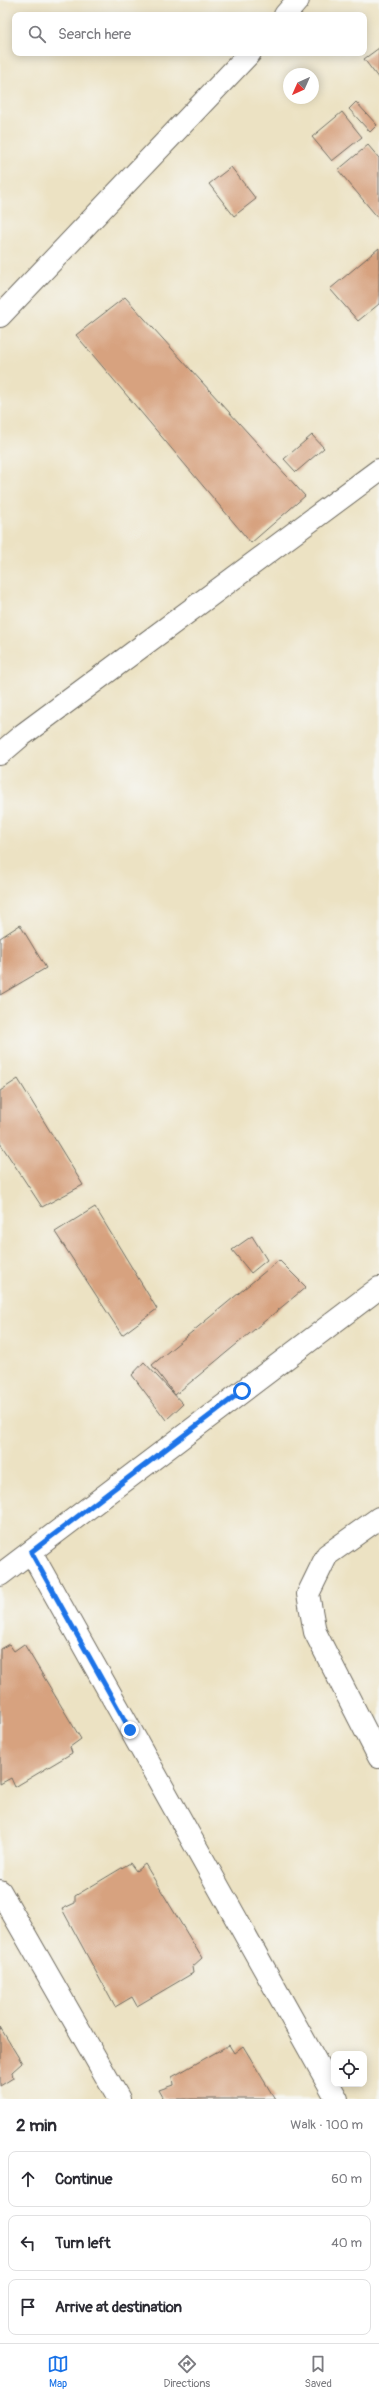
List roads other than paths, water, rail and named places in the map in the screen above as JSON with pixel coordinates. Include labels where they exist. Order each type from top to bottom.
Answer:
[{"type":"street","points":[[288,12],[298,0]]},
{"type":"street","points":[[0,316],[247,56]]},
{"type":"street","points":[[0,754],[34,726],[379,470]]},
{"type":"street","points":[[0,1575],[379,1288]]},
{"type":"street","points":[[379,1518],[327,1555],[308,1594],[315,1632],[379,1757]]},
{"type":"street","points":[[31,1552],[337,2099]]},
{"type":"street","points":[[0,1891],[119,2099]]}]
